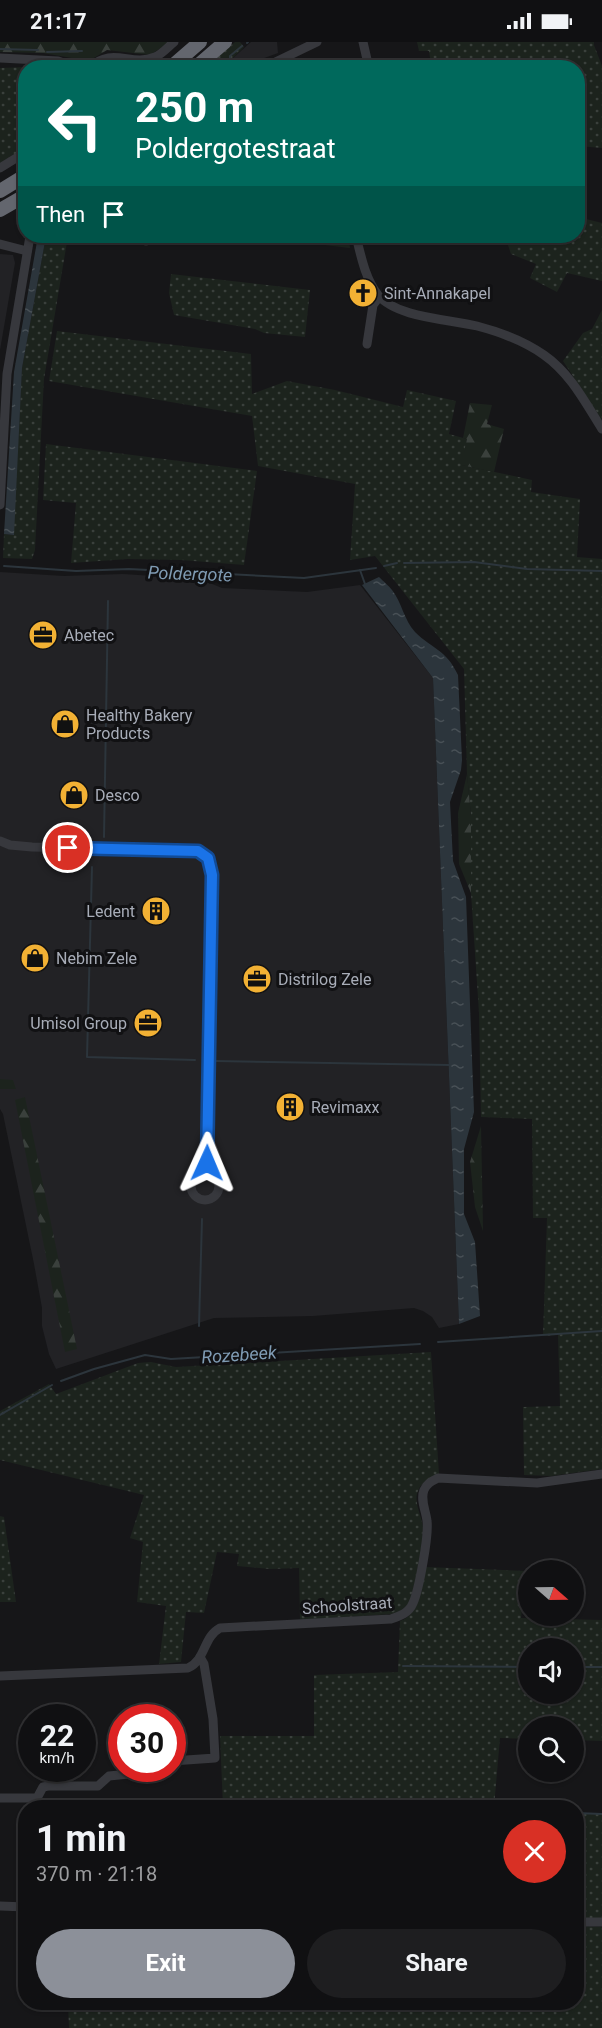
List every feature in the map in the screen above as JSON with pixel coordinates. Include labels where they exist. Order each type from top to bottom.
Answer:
[{"type":"highway","points":[[179,60],[200,42]]},
{"type":"highway","points":[[204,60],[225,42]]},
{"type":"highway","points":[[0,191],[18,180]]},
{"type":"highway","points":[[0,210],[18,200]]},
{"type":"street","points":[[101,60],[106,57],[142,60],[156,56],[174,42]]},
{"type":"street","points":[[280,60],[317,42]]},
{"type":"street","points":[[363,42],[367,60]]},
{"type":"street","points":[[0,58],[39,60]]},
{"type":"street","points":[[0,168],[18,157]]},
{"type":"street","points":[[0,505],[7,374],[28,243]]},
{"type":"street","points":[[358,243],[370,282],[379,297],[393,306],[416,315],[479,327],[500,333],[533,348],[564,372],[602,429]]},
{"type":"street","points":[[0,244],[27,250]]},
{"type":"street","points":[[367,344],[373,305],[379,297]]},
{"type":"street","points":[[0,841],[10,845],[32,847],[198,851],[208,858],[212,875],[206,1172]]},
{"type":"street","name":"Schoolstraat","points":[[200,1657],[213,1632],[220,1628],[391,1619],[404,1615],[413,1604],[427,1541],[423,1491],[428,1483],[438,1478],[537,1483],[602,1474]]},
{"type":"street","points":[[0,1676],[188,1668],[194,1665],[200,1657],[204,1664],[213,1719],[215,1758],[186,1760]]},
{"type":"street","points":[[0,1798],[37,1798],[43,1787],[98,1786],[108,1777]]},
{"type":"street","points":[[0,1906],[18,1907]]},
{"type":"street","points":[[584,1922],[602,1922]]},
{"type":"shaded area","points":[[251,42],[277,42],[278,53],[259,60],[232,59]]},
{"type":"shaded area","points":[[0,254],[13,255],[15,263],[0,350]]},
{"type":"shaded area","points":[[0,572],[64,576],[123,574],[200,579],[222,588],[307,592],[360,585],[433,678],[459,1324],[439,1328],[432,1317],[414,1308],[313,1316],[214,1318],[56,1369],[49,1354],[42,1326],[42,1308],[34,1264],[3,1114],[0,1109]]},
{"type":"green space","points":[[0,42],[170,42],[150,55],[107,50],[91,60],[43,53],[0,52]]},
{"type":"green space","points":[[235,42],[240,42],[244,47],[232,60],[215,60]]},
{"type":"green space","points":[[417,42],[594,42],[602,66],[602,148],[585,147],[585,60],[430,60],[429,51],[419,51]]},
{"type":"green space","points":[[18,67],[18,152],[0,163],[0,68]]},
{"type":"green space","points":[[585,219],[602,223],[602,281],[567,273],[557,292],[530,278],[536,264],[511,254],[507,243],[585,243]]},
{"type":"green space","points":[[45,243],[67,243],[44,379],[35,550],[32,559],[3,558],[4,534],[13,535],[22,368]]},
{"type":"green space","points":[[309,243],[349,243],[350,248]]},
{"type":"green space","points":[[171,274],[310,290],[305,337],[264,333],[255,329],[174,315],[169,293]]},
{"type":"green space","points":[[602,310],[602,420],[563,361],[583,333],[592,329]]},
{"type":"green space","points":[[57,331],[251,354],[252,394],[287,381],[403,407],[407,390],[456,401],[449,434],[467,439],[462,465],[532,480],[531,492],[580,499],[577,557],[602,559],[602,1469],[551,1476],[524,1475],[523,1407],[560,1406],[558,1335],[543,1336],[547,1218],[533,1218],[532,1119],[481,1117],[479,1013],[471,893],[471,816],[467,774],[464,669],[375,556],[350,560],[355,484],[258,466],[252,416],[49,381]]},
{"type":"green space","points":[[470,403],[492,405],[487,424],[504,429],[494,472],[461,465],[467,439],[463,438]]},
{"type":"green space","points":[[46,444],[257,471],[244,565],[128,559],[71,563],[76,503],[43,500]]},
{"type":"green space","points":[[467,774],[471,816],[471,893],[459,864],[458,813]]},
{"type":"green space","points":[[0,1079],[13,1080],[16,1089],[0,1089]]},
{"type":"green space","points":[[25,1097],[77,1349],[65,1352],[15,1100]]},
{"type":"green space","points":[[481,1126],[483,1231],[475,1207],[470,1162]]},
{"type":"green space","points":[[431,1352],[439,1474],[424,1482],[418,1491],[417,1504],[423,1527],[416,1578],[408,1604],[392,1614],[300,1620],[299,1568],[270,1569],[237,1566],[239,1554],[217,1552],[204,1613],[186,1612],[181,1662],[159,1664],[166,1606],[137,1602],[143,1542],[130,1538],[144,1495],[0,1460],[0,1411],[49,1384],[56,1394],[138,1363],[151,1362],[176,1367]]},
{"type":"green space","points":[[0,1516],[4,1517],[16,1602],[0,1602]]},
{"type":"green space","points":[[425,1567],[518,1571],[518,1626],[584,1626],[584,1620],[602,1620],[602,1741],[584,1740],[584,1716],[518,1716],[518,1739],[500,1738],[495,1800],[223,1800],[220,1736],[314,1736],[314,1675],[398,1672],[400,1621],[407,1618],[416,1606]]},
{"type":"green space","points":[[584,1813],[602,1813],[602,1919],[584,1918]]},
{"type":"green space","points":[[584,1926],[602,1927],[602,2028],[69,2028],[68,2010],[584,2010]]},
{"type":"water","points":[[37,243],[45,243],[22,368],[14,535],[4,534],[14,372]]},
{"type":"water","points":[[379,577],[391,588],[415,632],[444,654],[458,675],[462,760],[450,802],[453,861],[466,897],[474,1112],[464,1149],[464,1214],[475,1242],[480,1316],[459,1324],[433,678],[362,585]]},
{"type":"waterway","points":[[230,60],[230,56],[242,46]]},
{"type":"waterway","points":[[0,49],[38,50]]},
{"type":"waterway","points":[[47,52],[82,51]]},
{"type":"waterway","name":"Poldergote","points":[[404,563],[474,562],[527,569],[602,571]]},
{"type":"waterway","name":"Poldergote","points":[[384,566],[397,563]]},
{"type":"waterway","name":"Poldergote","points":[[4,566],[76,571],[129,569],[304,578],[376,568]]},
{"type":"waterway","points":[[360,570],[365,584]]},
{"type":"waterway","points":[[104,837],[108,601]]},
{"type":"waterway","points":[[92,867],[87,1057],[195,1060]]},
{"type":"waterway","points":[[216,1061],[449,1065]]},
{"type":"waterway","points":[[199,1326],[202,1219]]},
{"type":"waterway","name":"Rozebeek","points":[[438,1342],[602,1331]]},
{"type":"waterway","name":"Rozebeek","points":[[61,1381],[145,1355],[171,1359],[420,1344]]},
{"type":"waterway","name":"Rozebeek","points":[[0,1415],[52,1385]]},
{"type":"waterway","points":[[403,1666],[518,1667]]},
{"type":"waterway","points":[[584,1667],[602,1667]]},
{"type":"waterway","points":[[584,1813],[602,1814]]},
{"type":"place","name":"Sint-Annakapel","points":[[363,293]]},
{"type":"place","name":"Abetec","points":[[43,635]]},
{"type":"place","name":"Healthy Bakery Products","points":[[65,724]]},
{"type":"place","name":"Desco","points":[[74,795]]},
{"type":"place","name":"Ledent","points":[[156,911]]},
{"type":"place","name":"Nebim Zele","points":[[35,958]]},
{"type":"place","name":"Distrilog Zele","points":[[257,979]]},
{"type":"place","name":"Umisol Group","points":[[148,1023]]},
{"type":"place","name":"Revimaxx","points":[[290,1107]]},
{"type":"route","points":[[68,848],[198,851],[208,858],[212,875],[207,1163]]}]
